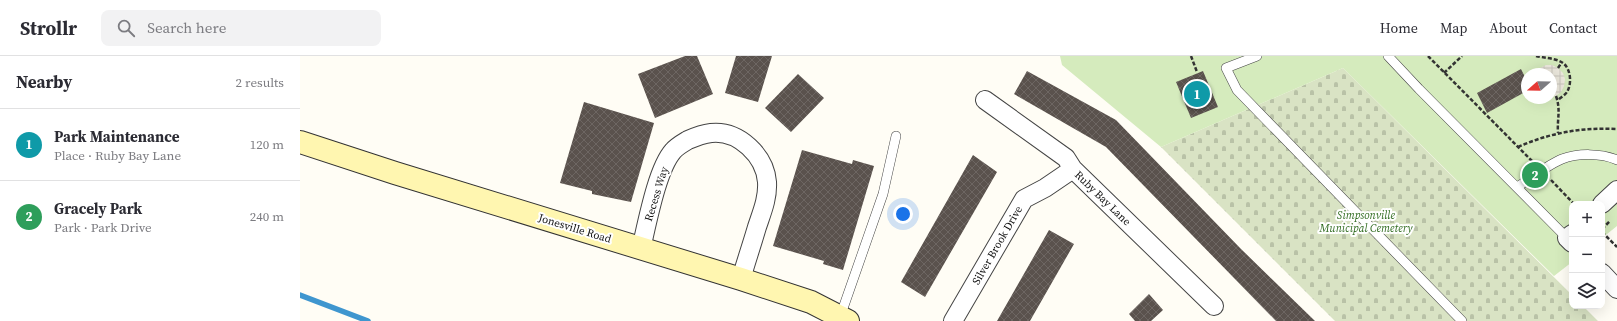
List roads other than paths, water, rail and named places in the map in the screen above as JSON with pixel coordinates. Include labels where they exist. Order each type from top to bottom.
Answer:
[{"type":"street","name":"Ruby Bay Lane","points":[[985,100],[1066,158],[1073,169],[1214,306]]},
{"type":"street","name":"Recess Way","points":[[641,249],[657,185],[666,162],[673,150],[695,137],[711,133],[726,135],[737,139],[750,147],[764,169],[767,182],[766,198],[741,279]]},
{"type":"street","name":"Jonesville Road","points":[[300,142],[395,173],[741,279],[811,302],[844,319]]},
{"type":"street","name":"Silver Brook Drive","points":[[952,321],[1024,199],[1045,188],[1073,169]]},
{"type":"street","points":[[1605,201],[1617,190]]},
{"type":"street","points":[[1605,277],[1617,289]]},
{"type":"lane","points":[[1257,56],[1226,68],[1238,90],[1462,321]]},
{"type":"lane","points":[[1388,56],[1419,90],[1569,238]]},
{"type":"lane","points":[[844,319],[883,194],[896,136]]},
{"type":"lane","points":[[1517,188],[1561,159],[1579,155],[1607,156],[1617,160]]},
{"type":"waterway","points":[[300,295],[368,321]]},
{"type":"place","name":"Park Maintenance","points":[[1197,94]]},
{"type":"place","name":"Gracely Park","points":[[1535,175]]},
{"type":"park label","name":"Simpsonville Municipal Cemetery","points":[[1366,221]]}]
